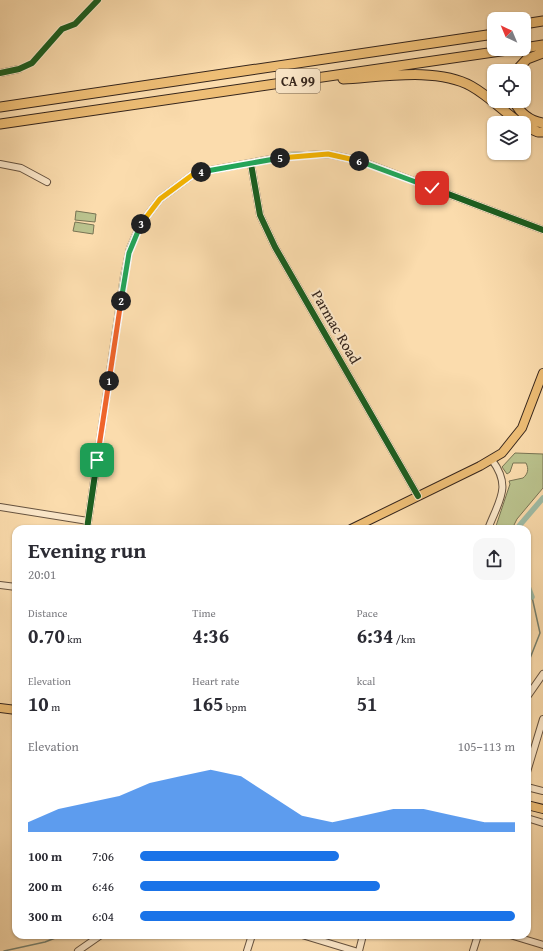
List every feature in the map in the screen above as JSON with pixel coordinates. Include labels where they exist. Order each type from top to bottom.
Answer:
[{"type":"highway","points":[[531,23],[543,21]]},
{"type":"highway","points":[[531,29],[543,27]]},
{"type":"highway","points":[[461,39],[479,32],[487,31]]},
{"type":"highway","name":"CA 99","points":[[0,106],[487,35]]},
{"type":"highway","points":[[531,47],[543,45]]},
{"type":"highway","name":"CA 99","points":[[0,124],[487,53]]},
{"type":"highway","points":[[522,64],[527,59],[543,53]]},
{"type":"highway","points":[[328,76],[338,79],[436,75],[458,80],[483,94],[511,116]]},
{"type":"highway","points":[[518,108],[527,118],[543,123]]},
{"type":"highway","points":[[531,129],[538,132],[543,132]]},
{"type":"main road","points":[[359,525],[492,460],[509,445],[522,428],[543,373]]},
{"type":"main road","points":[[0,708],[12,710]]},
{"type":"main road","points":[[531,805],[543,809]]},
{"type":"street","points":[[0,73],[19,69]]},
{"type":"street","points":[[88,525],[124,276],[135,235],[160,199],[195,173],[251,164],[287,156],[328,154],[355,160],[543,230]]},
{"type":"street","points":[[0,164],[22,168],[47,182]]},
{"type":"street","name":"Parmac Road","points":[[251,164],[260,215],[275,247],[418,496]]},
{"type":"street","points":[[489,525],[502,491],[503,483],[500,470],[492,460]]},
{"type":"street","points":[[0,507],[88,521]]},
{"type":"street","points":[[0,585],[12,586]]},
{"type":"street","points":[[531,691],[543,674]]},
{"type":"street","points":[[531,759],[543,719]]},
{"type":"street","points":[[531,788],[543,791]]},
{"type":"street","points":[[531,819],[543,823]]},
{"type":"street","points":[[78,951],[95,939]]},
{"type":"street","points":[[247,951],[251,939]]},
{"type":"street","points":[[315,939],[355,951]]},
{"type":"street","points":[[359,951],[362,939]]},
{"type":"street","points":[[473,951],[477,939]]},
{"type":"street","points":[[523,939],[543,945]]},
{"type":"green space","points":[[76,211],[96,214],[95,222],[75,220]]},
{"type":"green space","points":[[75,222],[94,225],[93,234],[73,231]]},
{"type":"green space","points":[[515,453],[543,454],[543,488],[517,519],[514,525],[496,525],[510,484],[509,481],[523,478],[528,471],[528,467],[526,463],[513,463],[510,472],[507,474],[502,467]]},
{"type":"waterway","points":[[520,525],[543,498]]},
{"type":"waterway","points":[[531,656],[540,633],[532,597]]},
{"type":"waterway","points":[[4,951],[53,939]]},
{"type":"cycle path","points":[[0,73],[19,69],[32,63],[62,29],[75,24],[98,0]]},
{"type":"cycle path","points":[[88,525],[124,276],[130,248],[140,225],[160,199],[195,173],[287,156],[328,154],[361,161],[543,230]]},
{"type":"cycle path","points":[[251,164],[260,215],[275,247],[418,496]]},
{"type":"route","points":[[97,460],[124,276],[130,248],[140,225],[160,199],[195,173],[251,164],[287,156],[328,154],[362,161],[432,188]]}]
